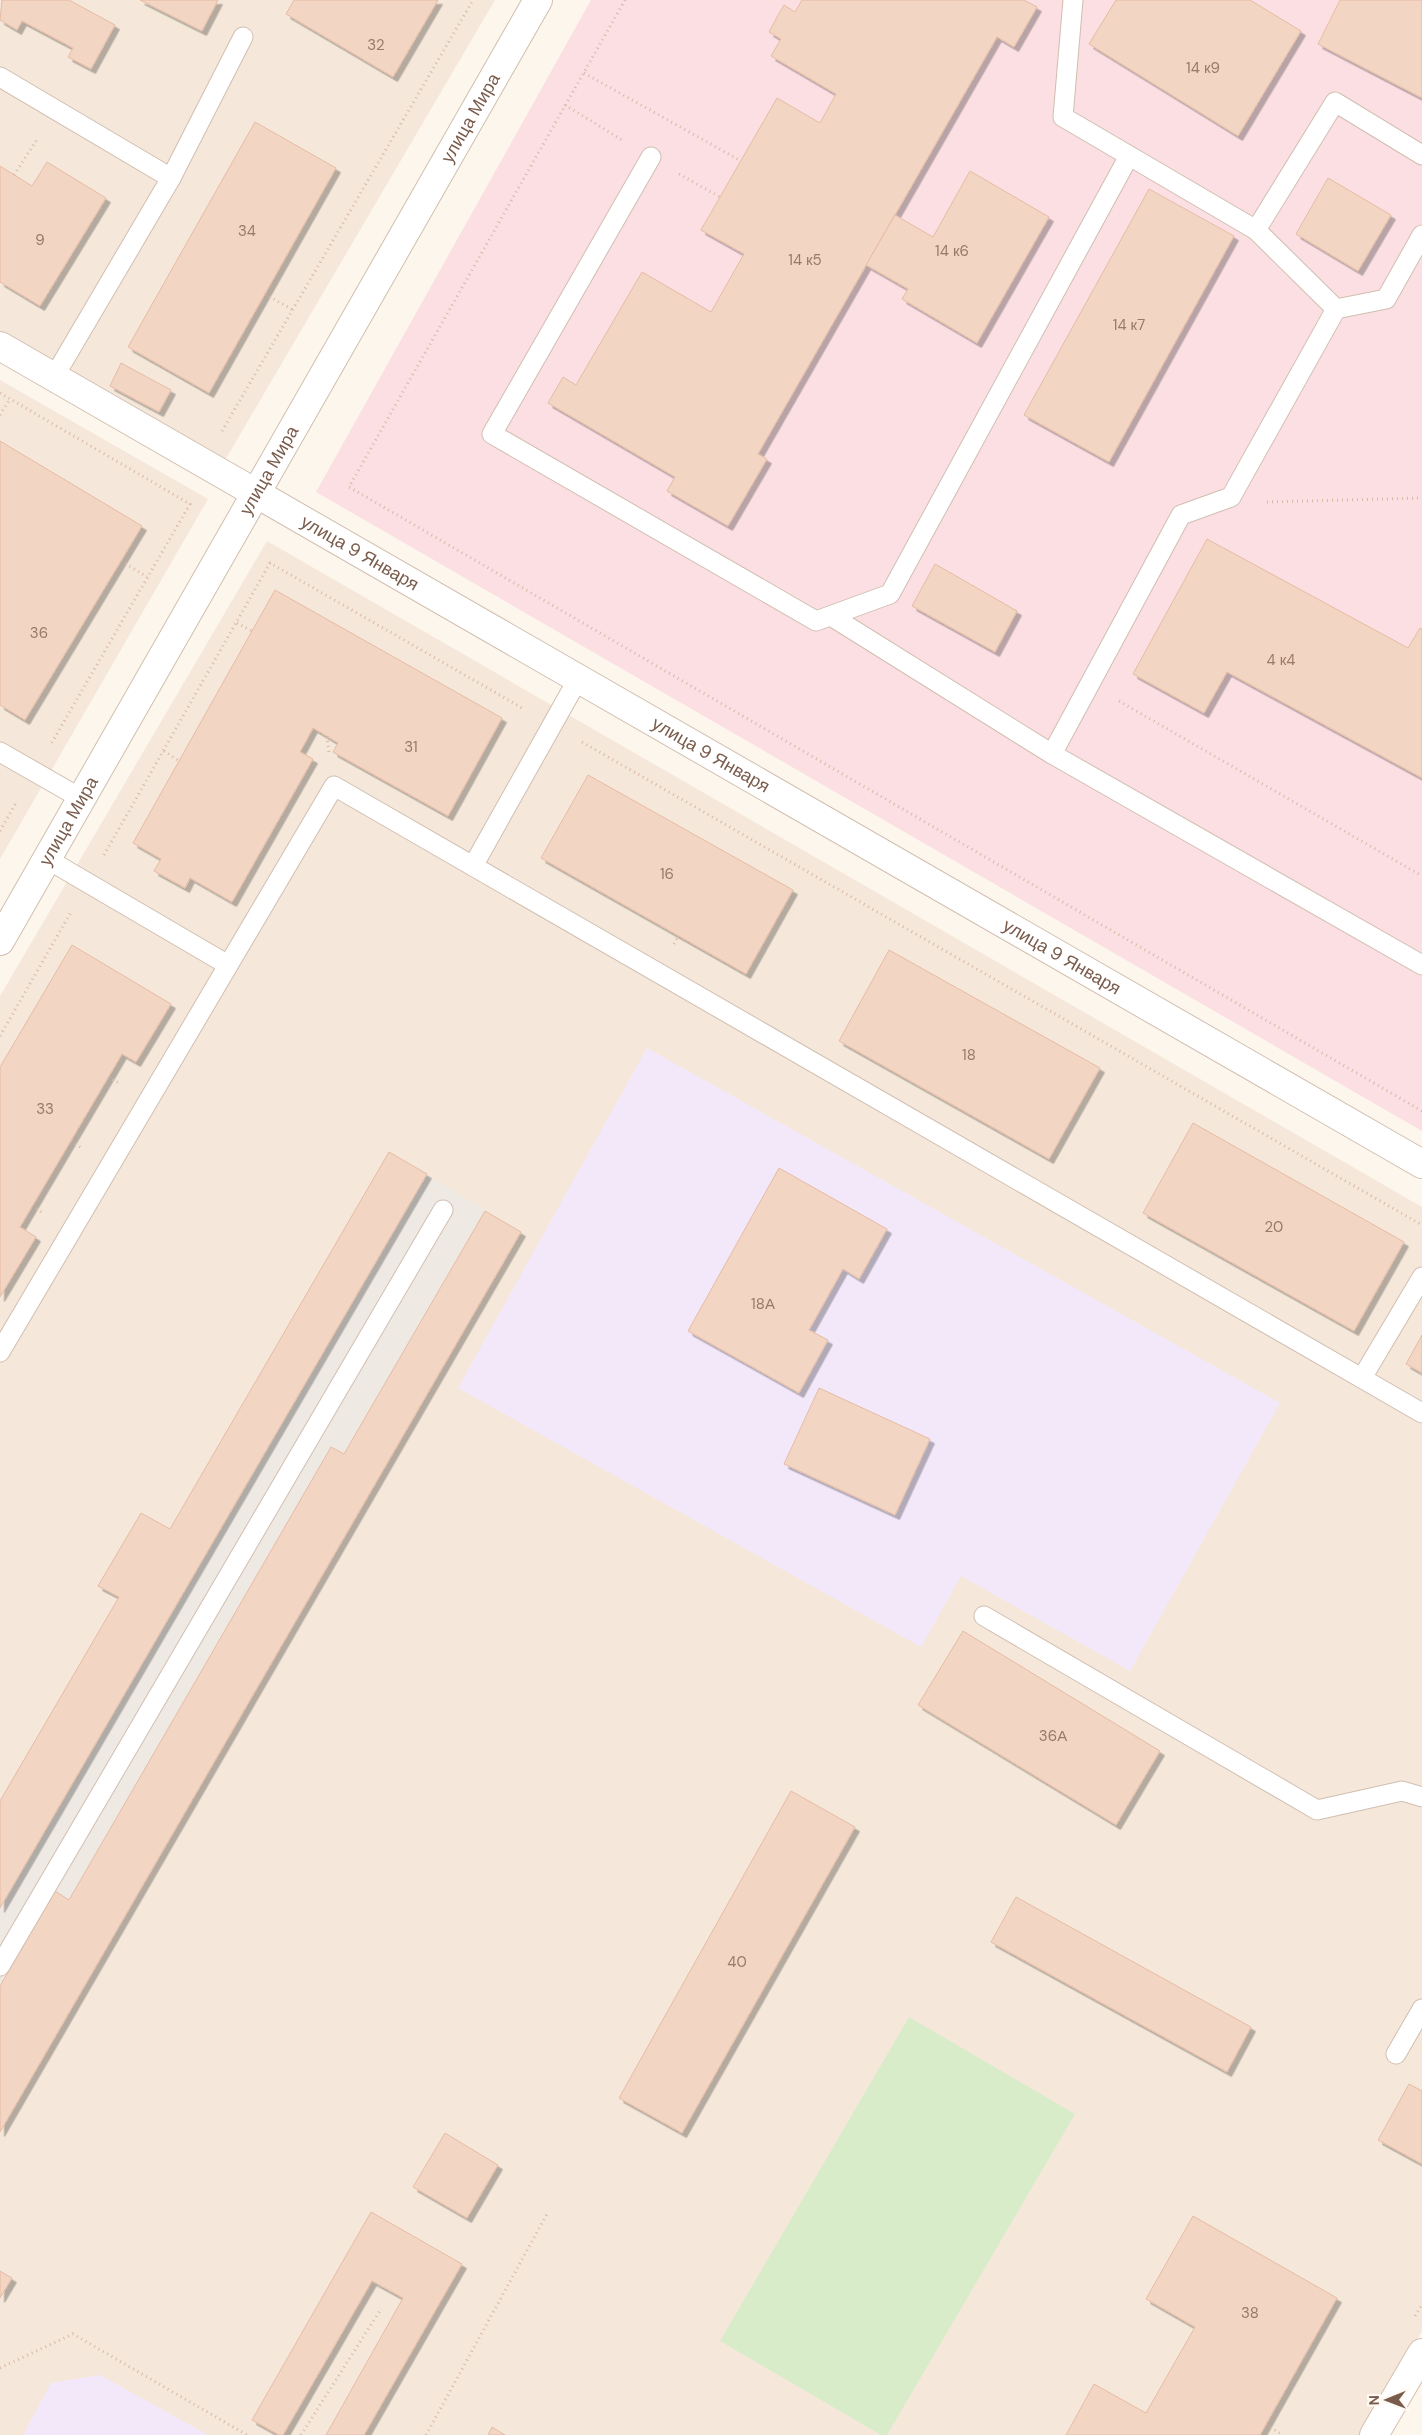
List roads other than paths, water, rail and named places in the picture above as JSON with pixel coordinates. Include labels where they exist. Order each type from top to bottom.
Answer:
[{"type":"street","name":"улица Мира","points":[[0,940],[538,0]]},
{"type":"street","name":"улица 9 Января","points":[[0,346],[256,495],[1422,1164]]},
{"type":"street","points":[[1374,2435],[1422,2353]]},
{"type":"lane","points":[[1073,0],[1063,117],[1256,230],[1336,309]]},
{"type":"lane","points":[[54,377],[171,178],[243,37]]},
{"type":"lane","points":[[0,77],[171,178]]},
{"type":"lane","points":[[1256,230],[1334,102],[1422,154]]},
{"type":"lane","points":[[651,157],[492,434],[816,621],[890,594],[1129,156]]},
{"type":"lane","points":[[1052,754],[1181,515],[1231,498],[1336,309],[1386,299],[1422,235]]},
{"type":"lane","points":[[831,616],[1052,754],[1422,965]]},
{"type":"lane","points":[[473,866],[578,679]]},
{"type":"lane","points":[[0,752],[82,799]]},
{"type":"lane","points":[[0,1352],[334,786],[1422,1413]]},
{"type":"lane","points":[[47,859],[228,965]]},
{"type":"lane","points":[[0,1966],[443,1210]]},
{"type":"lane","points":[[1362,1378],[1422,1277]]},
{"type":"lane","points":[[984,1616],[1318,1810],[1402,1791],[1422,1797]]},
{"type":"lane","points":[[1396,2054],[1422,2009]]}]
